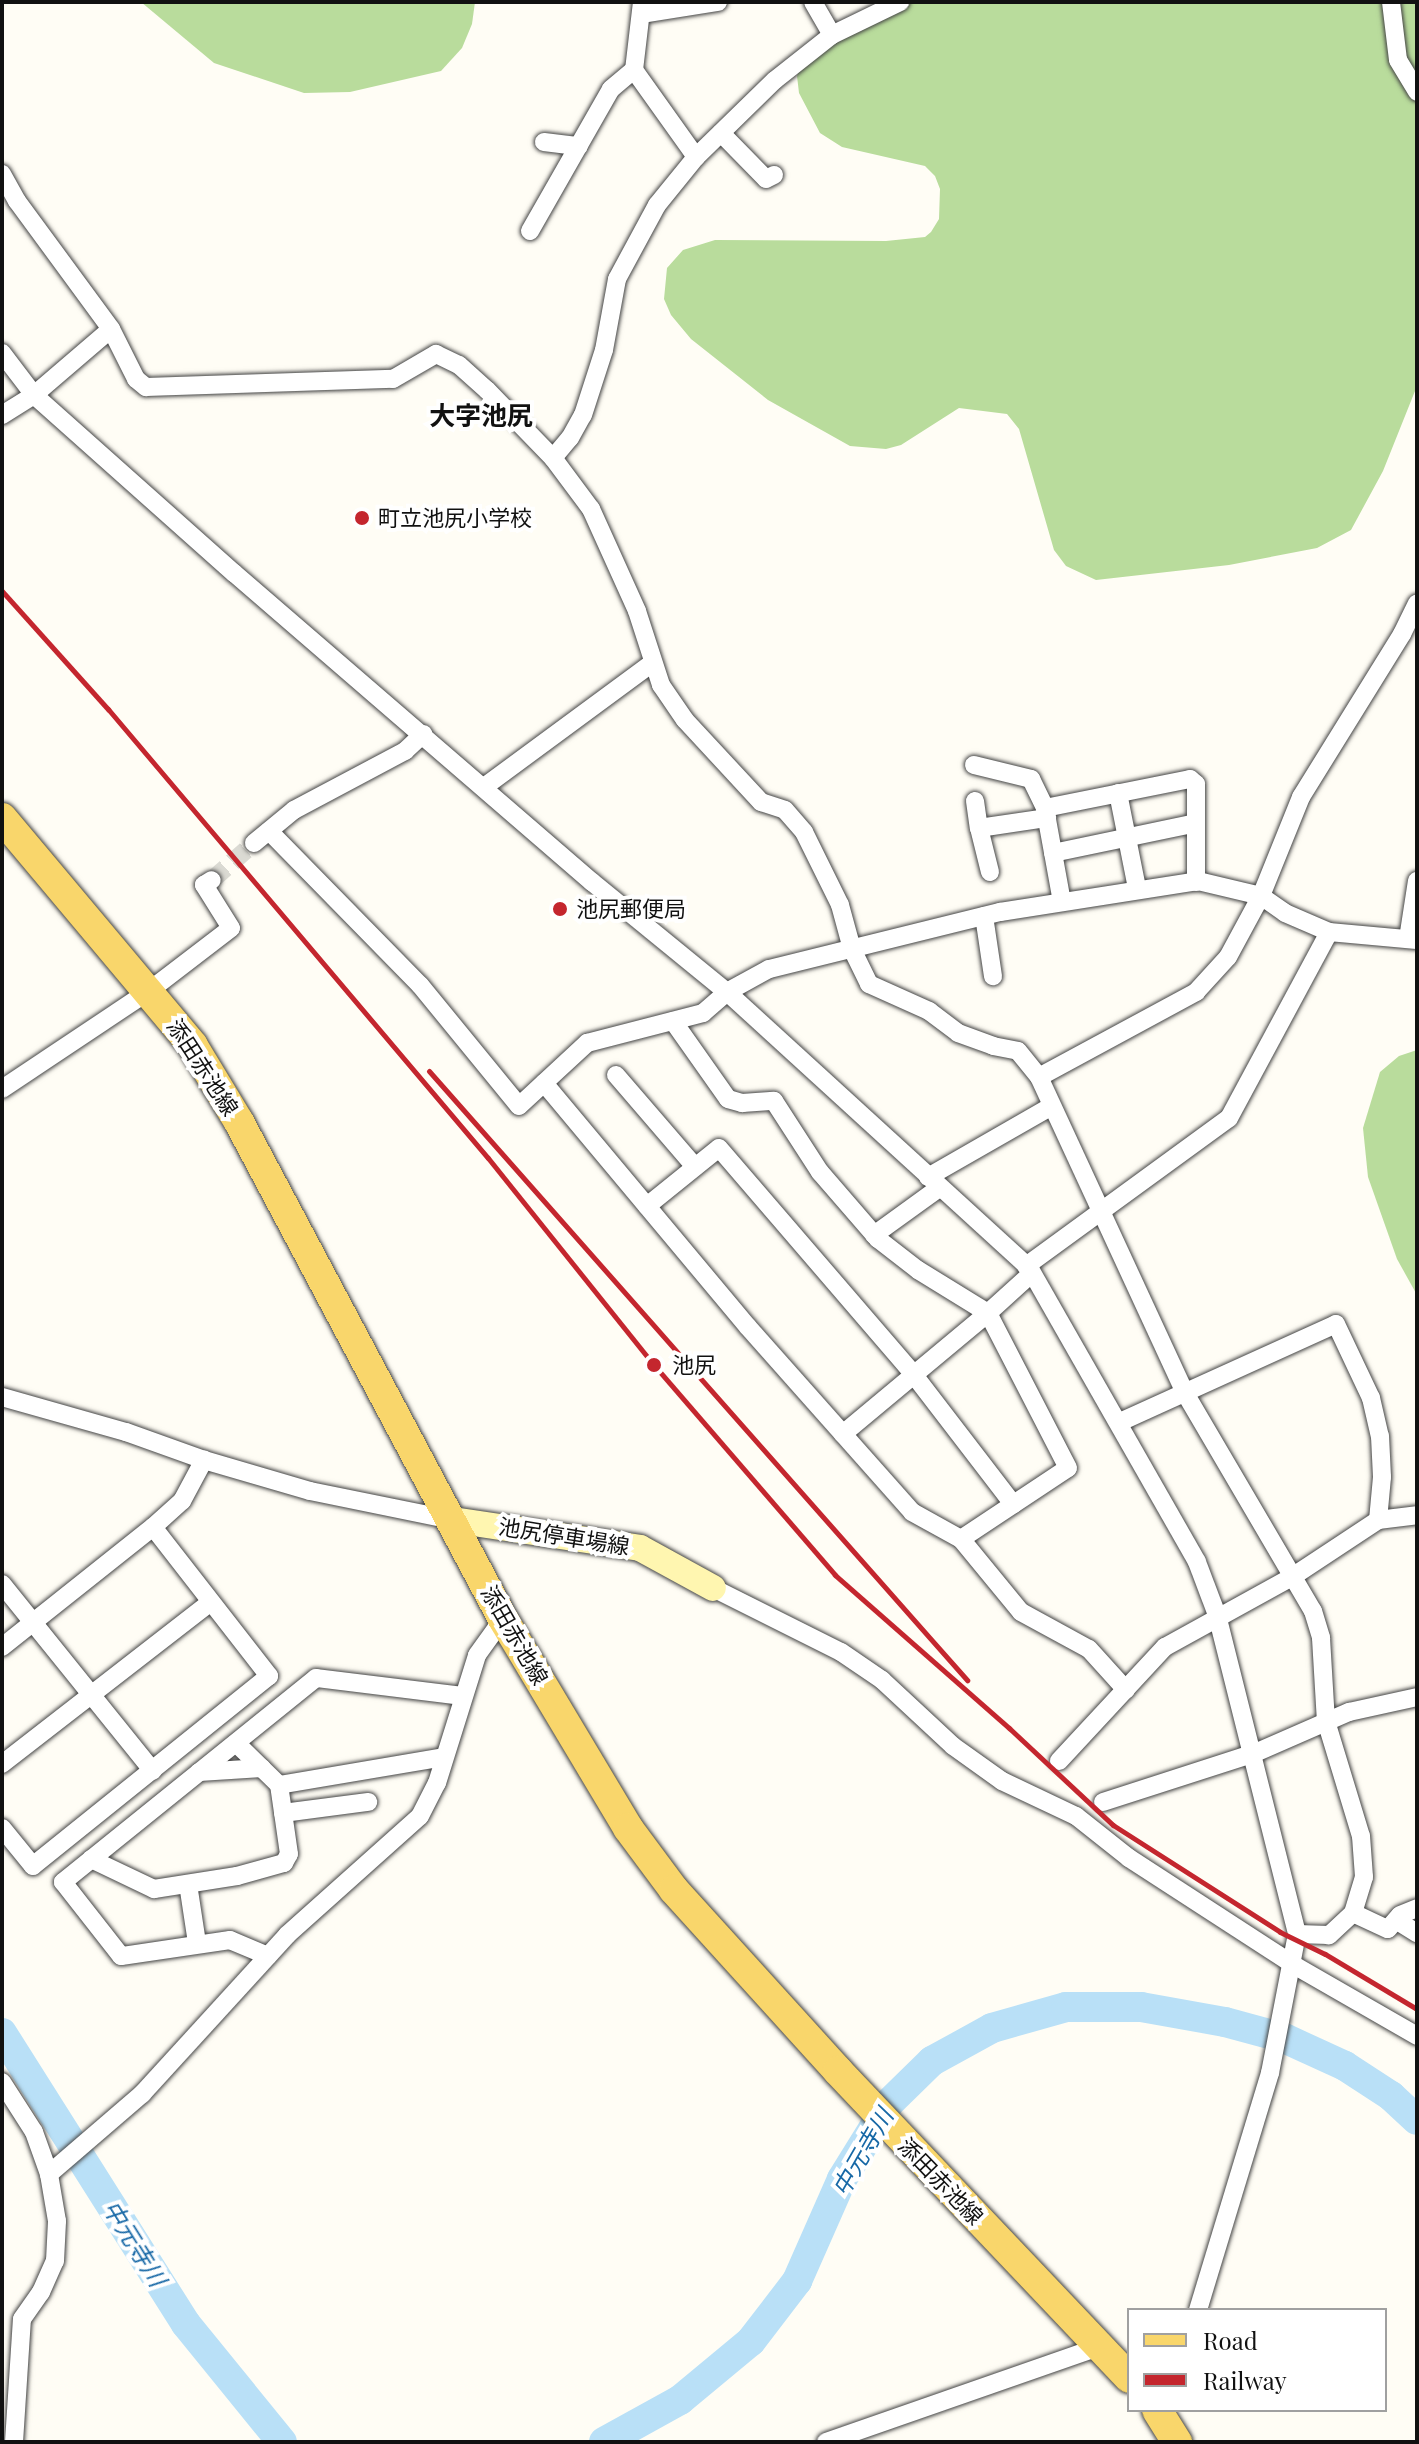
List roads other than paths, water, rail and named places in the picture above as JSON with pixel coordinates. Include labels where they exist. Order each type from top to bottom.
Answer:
[{"type":"main road","name":"添田赤池線","points":[[2,818],[193,1046],[239,1122],[387,1406],[453,1520],[503,1619],[628,1828],[674,1890],[838,2071],[1127,2376]]},
{"type":"main road","name":"池尻停車場線","points":[[453,1520],[640,1548],[713,1588]]},
{"type":"street","points":[[696,157],[634,70],[641,8],[718,2]]},
{"type":"street","points":[[813,2],[832,35]]},
{"type":"street","points":[[1391,2],[1398,60],[1417,92]]},
{"type":"street","points":[[553,458],[570,438],[583,415],[604,350],[617,279],[657,205],[696,157],[775,80],[832,35],[889,4]]},
{"type":"street","points":[[530,231],[611,89],[634,70]]},
{"type":"street","points":[[721,133],[766,179],[774,175]]},
{"type":"street","points":[[544,142],[579,146]]},
{"type":"street","points":[[2,174],[17,201],[111,329],[136,379],[146,387],[393,379],[436,354],[459,365],[553,458],[591,509],[637,611],[653,652],[652,663],[661,685],[685,720],[720,760],[761,802],[785,810],[804,832],[840,905],[852,949],[869,984],[929,1011],[958,1033],[1018,1051],[1039,1077],[1050,1107],[1185,1393],[1313,1611],[1321,1638],[1326,1721],[1361,1836],[1364,1877],[1353,1913],[1329,1935],[1297,1934]]},
{"type":"street","points":[[2,415],[34,395],[111,329]]},
{"type":"street","points":[[2,353],[34,395],[484,787],[727,992],[1029,1270],[1120,1422],[1197,1562],[1217,1615],[1255,1753],[1297,1934],[1270,2073],[1199,2308]]},
{"type":"street","points":[[1039,1077],[1196,992],[1228,957],[1261,896],[1301,797],[1402,634],[1417,603]]},
{"type":"street","points":[[484,787],[652,663]]},
{"type":"street","points":[[423,734],[405,751],[294,810],[262,837],[420,985],[519,1106],[587,1043],[703,1013],[727,992],[769,969],[984,916],[1137,888],[1196,882],[1261,896],[1285,913],[1329,932],[1412,940],[1417,881]]},
{"type":"street","points":[[974,765],[1031,779],[1046,813],[1062,902]]},
{"type":"street","points":[[979,828],[1118,793],[1190,779],[1196,784],[1196,882]]},
{"type":"street","points":[[1118,793],[1137,888]]},
{"type":"street","points":[[975,801],[990,872]]},
{"type":"street","points":[[1053,853],[1196,823]]},
{"type":"street","points":[[2,1089],[149,991],[231,928],[204,885],[212,880]]},
{"type":"street","points":[[984,916],[993,976]]},
{"type":"street","points":[[843,1434],[988,1313],[1029,1270],[1229,1118],[1329,932]]},
{"type":"street","points":[[673,1021],[728,1099],[742,1103],[774,1101],[820,1172],[874,1235],[918,1270],[988,1313],[1068,1468],[961,1539]]},
{"type":"street","points":[[616,1075],[695,1167]]},
{"type":"street","points":[[544,1083],[912,1512],[961,1539],[1021,1612],[1089,1649],[1126,1690]]},
{"type":"street","points":[[874,1235],[933,1183],[1050,1107]]},
{"type":"street","points":[[647,1206],[719,1148],[914,1375],[1013,1504]]},
{"type":"street","points":[[1120,1422],[1336,1324],[1371,1398],[1380,1436],[1382,1477],[1378,1520]]},
{"type":"street","points":[[2,1397],[126,1432],[204,1460],[310,1491],[453,1520]]},
{"type":"street","points":[[2,1647],[182,1501],[204,1460]]},
{"type":"street","points":[[1059,1761],[1165,1647],[1217,1615],[1292,1577],[1378,1520],[1417,1515]]},
{"type":"street","points":[[2,1828],[33,1866],[269,1676],[153,1527]]},
{"type":"street","points":[[2,1584],[153,1771]]},
{"type":"street","points":[[713,1588],[841,1652],[882,1680],[953,1746],[1002,1781],[1076,1816],[1129,1858],[1292,1964],[1417,2036]]},
{"type":"street","points":[[2,1764],[211,1602]]},
{"type":"street","points":[[56,2169],[142,2094],[287,1935],[420,1816],[437,1783],[477,1655],[503,1619]]},
{"type":"street","points":[[268,1956],[230,1940],[121,1956],[63,1882],[316,1678],[462,1696]]},
{"type":"street","points":[[1103,1802],[1255,1753],[1349,1712],[1416,1699]]},
{"type":"street","points":[[66,1840],[88,1862],[154,1889],[284,1863],[289,1854],[279,1785],[219,1717]]},
{"type":"street","points":[[279,1785],[444,1757]]},
{"type":"street","points":[[199,1772],[262,1768]]},
{"type":"street","points":[[283,1813],[368,1802]]},
{"type":"street","points":[[188,1884],[197,1943]]},
{"type":"street","points":[[1353,1913],[1388,1929],[1396,1920],[1417,1908]]},
{"type":"street","points":[[1396,1920],[1417,1933]]},
{"type":"street","points":[[2,2082],[56,2169],[55,2261],[41,2292],[22,2319],[10,2344],[9,2399],[14,2442]]},
{"type":"street","points":[[826,2442],[863,2436],[1101,2346]]},
{"type":"waterway","name":"中元寺川","points":[[604,2442],[680,2400],[751,2341],[797,2281],[842,2179],[889,2103],[932,2061],[992,2028],[1066,2007],[1141,2007],[1225,2022],[1284,2038],[1345,2066],[1391,2096],[1417,2120]]},
{"type":"waterway","name":"中元寺川","points":[[2,2033],[186,2324],[282,2442]]},
{"type":"tunnel","points":[[212,880],[254,843]]},
{"type":"railway","points":[[2,591],[108,709],[488,1158],[654,1365],[835,1575],[1009,1728],[1113,1825],[1280,1932],[1325,1954],[1417,2009]]},
{"type":"railway","points":[[429,1071],[967,1680]]},
{"type":"place","name":"町立池尻小学校","points":[[362,518]]},
{"type":"place","name":"池尻郵便局","points":[[560,909]]},
{"type":"place","name":"池尻","points":[[654,1365]]},
{"type":"district","name":"大字池尻","points":[[481,415]]}]
